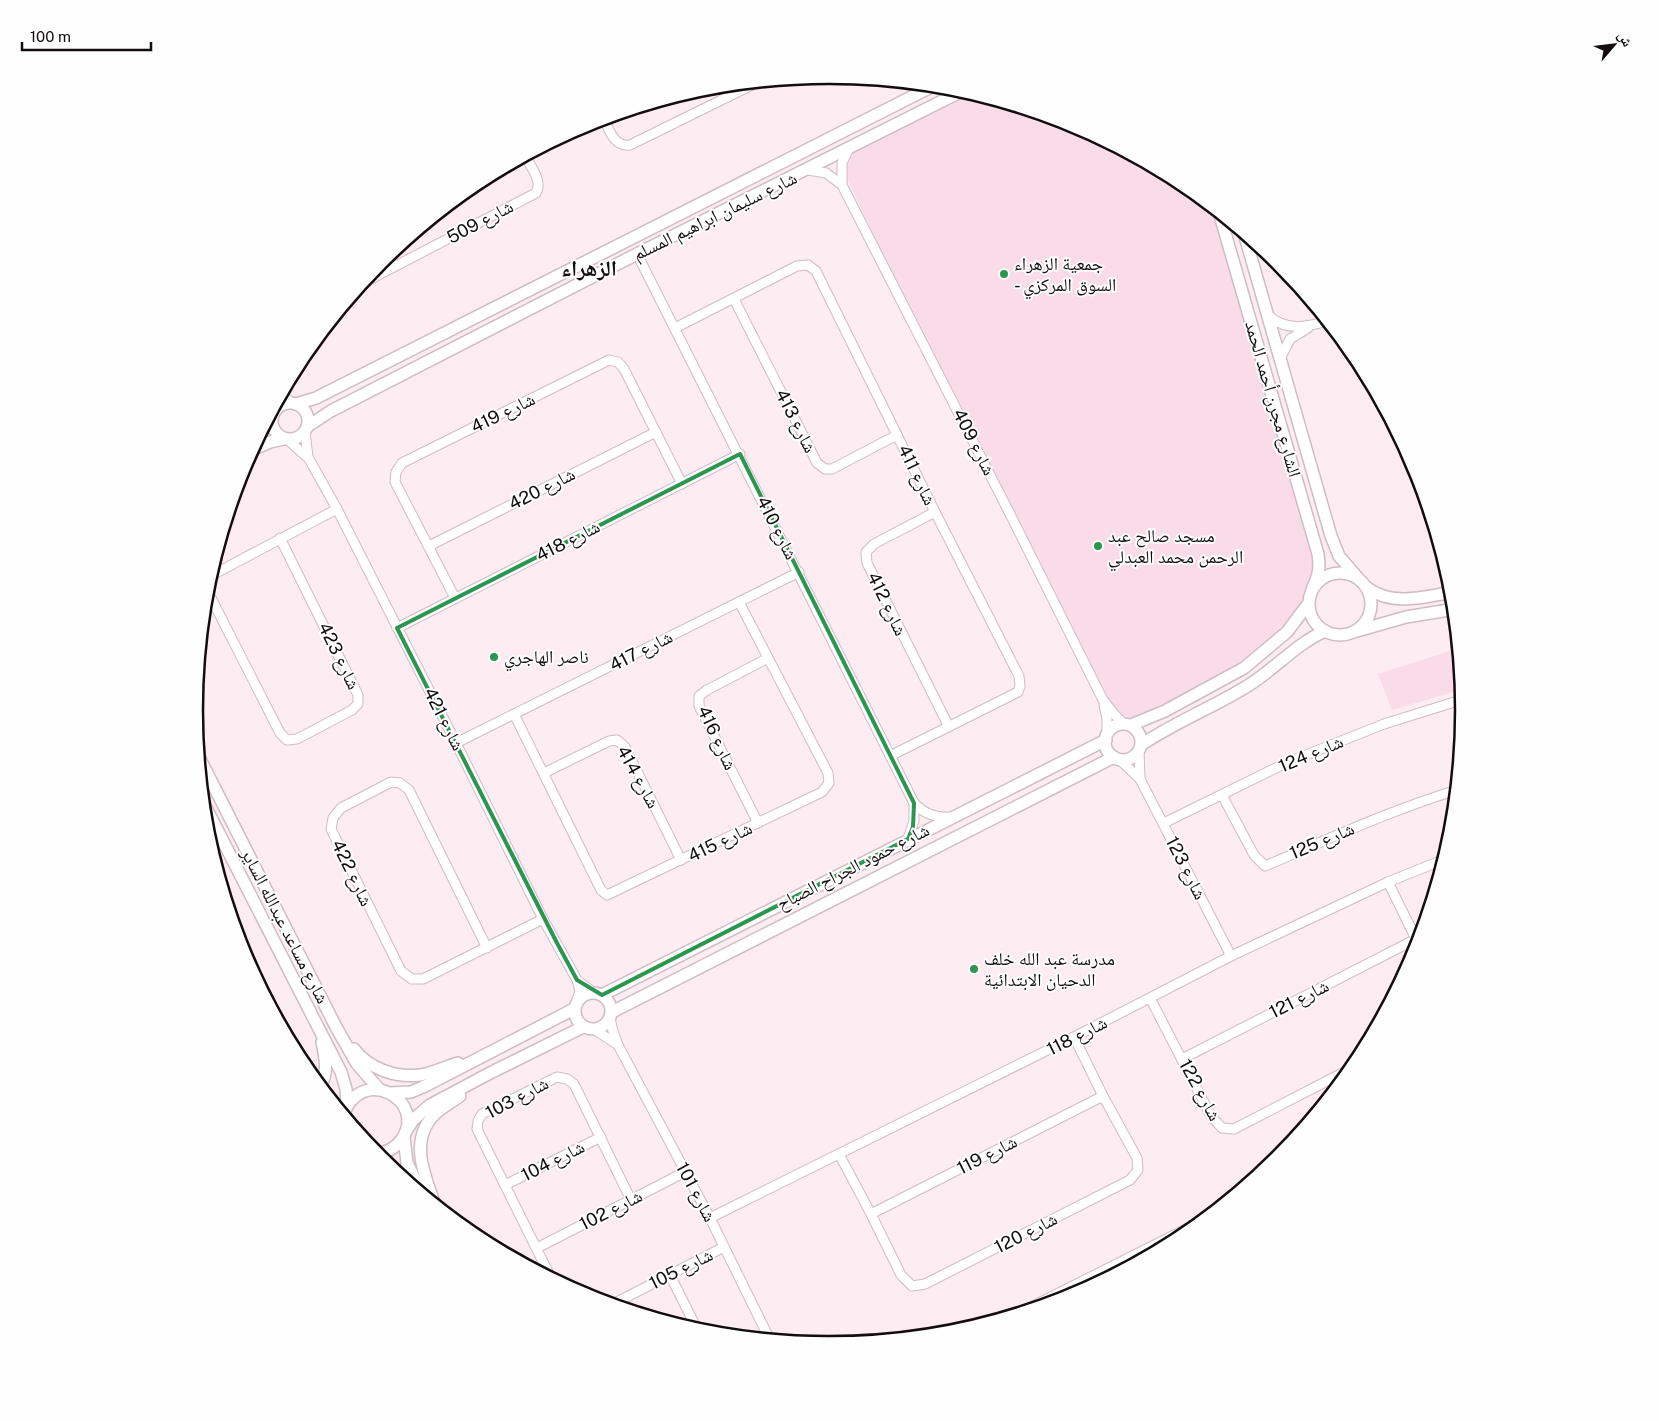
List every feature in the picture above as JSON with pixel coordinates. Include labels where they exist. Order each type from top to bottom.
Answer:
[{"type":"street","points":[[607,125],[616,142],[630,145],[742,90]]},
{"type":"street","name":"شارع سليمان ابراهيم المسلم","points":[[294,403],[316,398],[922,91]]},
{"type":"street","name":"شارع سليمان ابراهيم المسلم","points":[[306,429],[330,411],[952,96]]},
{"type":"street","name":"شارع 409","points":[[842,186],[842,163],[848,150]]},
{"type":"street","name":"شارع 509","points":[[379,275],[536,193],[539,188],[538,182],[528,161]]},
{"type":"street","name":"شارع 409","points":[[808,170],[826,173],[842,186],[1016,525],[1103,700],[1114,714],[1128,725]]},
{"type":"street","name":"الشارع مجرن أحمد الحمد","points":[[1222,222],[1318,554],[1319,576],[1313,587]]},
{"type":"street","name":"الشارع مجرن أحمد الحمد","points":[[1247,242],[1333,541],[1345,565],[1362,582]]},
{"type":"street","name":"شارع 410","points":[[638,254],[914,803],[928,814],[939,818],[950,818]]},
{"type":"street","name":"شارع 411","points":[[675,328],[797,266],[808,265],[816,271],[935,512],[1019,676],[1020,686],[1018,692],[890,756]]},
{"type":"street","name":"شارع 413","points":[[734,299],[817,463],[825,469],[832,469],[897,436]]},
{"type":"street","points":[[1267,314],[1277,322],[1289,327],[1312,326]]},
{"type":"street","points":[[473,318],[482,334]]},
{"type":"street","points":[[1280,359],[1290,339],[1312,326],[1322,323]]},
{"type":"street","points":[[461,324],[467,331],[469,341]]},
{"type":"street","name":"شارع 419","points":[[455,598],[395,482],[396,472],[402,463],[609,360],[618,362],[624,370],[682,484]]},
{"type":"street","points":[[261,446],[270,442],[295,439],[306,429],[308,417],[306,411],[287,398]]},
{"type":"street","points":[[282,406],[294,403]]},
{"type":"street","points":[[272,423],[275,432],[286,439]]},
{"type":"street","name":"شارع 421","points":[[306,429],[309,460]]},
{"type":"street","name":"شارع 420","points":[[429,546],[656,432]]},
{"type":"street","name":"شارع 421","points":[[286,439],[309,460],[337,509],[543,919],[577,980],[598,994]]},
{"type":"street","name":"شارع 418","points":[[397,628],[740,454]]},
{"type":"street","name":"شارع 423","points":[[219,572],[337,509]]},
{"type":"street","name":"شارع 412","points":[[935,512],[874,544],[866,552],[867,563],[949,727]]},
{"type":"street","name":"شارع 423","points":[[213,601],[280,733],[287,740],[297,739],[352,710],[358,704],[358,694],[280,538]]},
{"type":"street","name":"شارع 417","points":[[456,743],[799,572]]},
{"type":"street","points":[[1325,631],[1303,643],[1255,682],[1168,728],[1140,748],[1130,758],[1116,758],[1108,750],[1106,738],[1112,728],[1153,717],[1244,668],[1287,632],[1308,604],[1313,587],[1328,574],[1339,572],[1349,574],[1380,596],[1400,600],[1445,593]]},
{"type":"street","points":[[1352,632],[1365,622],[1371,607],[1370,597],[1362,582]]},
{"type":"street","name":"شارع 415","points":[[514,714],[601,890],[607,895],[758,824],[822,792],[829,783],[828,773],[739,602]]},
{"type":"street","points":[[1308,604],[1313,620],[1325,631],[1343,635],[1406,617],[1448,610]]},
{"type":"street","name":"شارع 416","points":[[758,824],[699,706],[699,696],[768,658]]},
{"type":"street","points":[[1194,695],[1202,704],[1203,711]]},
{"type":"street","name":"شارع 409","points":[[1103,700],[1107,719],[1106,738]]},
{"type":"street","name":"شارع 124","points":[[1164,823],[1286,763],[1384,724],[1456,702]]},
{"type":"street","points":[[1128,725],[1137,730],[1141,737],[1140,748]]},
{"type":"street","name":"شارع حمود الجراح الصباح","points":[[598,994],[670,960],[1106,738]]},
{"type":"street","name":"شارع 414","points":[[544,773],[609,741],[617,740],[625,747],[681,860]]},
{"type":"street","name":"شارع 123","points":[[1140,748],[1140,779]]},
{"type":"street","name":"شارع حمود الجراح الصباح","points":[[611,1015],[678,978],[1116,758]]},
{"type":"street","name":"شارع 123","points":[[1116,758],[1140,779],[1231,956]]},
{"type":"street","name":"شارع مساعد عبدالله الساير","points":[[206,771],[336,1027],[357,1064],[379,1089]]},
{"type":"street","name":"شارع 422","points":[[487,948],[409,790],[400,783],[391,782],[341,808],[333,818],[331,829],[401,971],[412,980],[423,979],[487,948],[543,919]]},
{"type":"street","name":"شارع 125","points":[[1222,795],[1254,855],[1265,866],[1417,802],[1451,792]]},
{"type":"street","points":[[908,840],[914,821],[914,803]]},
{"type":"street","name":"شارع مساعد عبدالله الساير","points":[[213,822],[344,1080],[347,1097],[345,1108]]},
{"type":"street","name":"شارع 118","points":[[710,1218],[1074,1037],[1231,956],[1388,882],[1437,862]]},
{"type":"street","points":[[854,867],[855,878],[863,884]]},
{"type":"street","points":[[1388,882],[1415,935]]},
{"type":"street","name":"شارع 121","points":[[1182,1059],[1411,946]]},
{"type":"street","points":[[670,960],[676,968],[678,978]]},
{"type":"street","points":[[346,1109],[352,1098],[369,1090],[379,1089],[391,1093],[404,1093],[417,1090],[575,1006],[581,997],[587,993],[598,994],[609,1002],[611,1015],[607,1024],[595,1030],[583,1026],[576,1019],[575,1006],[580,991],[577,980]]},
{"type":"street","name":"شارع 122","points":[[1150,998],[1211,1116],[1222,1128],[1234,1129],[1340,1074]]},
{"type":"street","name":"شارع 101","points":[[611,1015],[613,1032],[618,1045],[710,1218],[767,1334]]},
{"type":"street","points":[[384,1152],[391,1150],[398,1144],[414,1119],[424,1109],[480,1078],[583,1026]]},
{"type":"street","points":[[336,1027],[355,1052],[368,1063],[393,1074],[421,1075],[483,1056]]},
{"type":"street","name":"شارع 101","points":[[595,1030],[618,1045]]},
{"type":"street","points":[[320,1033],[326,1066],[323,1080]]},
{"type":"street","name":"شارع 120","points":[[839,1154],[901,1276],[912,1286],[925,1284],[1130,1180],[1138,1170],[1137,1158],[1103,1096],[1074,1037]]},
{"type":"street","points":[[472,1062],[475,1074],[480,1078]]},
{"type":"street","points":[[432,1195],[421,1162],[423,1132],[433,1116],[492,1072]]},
{"type":"street","name":"شارع 103","points":[[548,1271],[477,1129],[478,1120],[482,1114],[557,1077],[567,1079],[574,1084],[631,1200]]},
{"type":"street","points":[[391,1093],[405,1109],[407,1120],[405,1134],[407,1163],[416,1182]]},
{"type":"street","name":"شارع 119","points":[[871,1214],[1103,1096]]},
{"type":"street","name":"شارع 104","points":[[504,1185],[601,1137]]},
{"type":"street","name":"شارع 102","points":[[537,1248],[685,1172]]},
{"type":"street","name":"شارع 105","points":[[619,1301],[724,1247]]},
{"type":"street","points":[[1094,1279],[1109,1272]]},
{"type":"street","points":[[670,1276],[693,1322]]},
{"type":"highlighted area","points":[[740,454],[914,803],[913,827],[908,839],[602,995],[577,980],[397,628]]},
{"type":"shaded area","points":[[953,96],[992,105],[1031,117],[1107,148],[1178,189],[1222,222],[1315,541],[1313,587],[1308,604],[1244,668],[1131,725],[1114,714],[932,361],[845,174],[846,162],[851,152]]},
{"type":"shaded area","points":[[1453,650],[1456,691],[1392,710],[1378,674]]},
{"type":"place","name":"جمعية الزهراء - السوق المركزي","points":[[1004,274]]},
{"type":"place","name":"مسجد صالح عبد الرحمن محمد العبدلي","points":[[1098,546]]},
{"type":"place","name":"ناصر الهاجري","points":[[494,657]]},
{"type":"place","name":"مدرسة عبد الله خلف الدحيان الابتدائية","points":[[974,969]]},
{"type":"district","name":"الزهراء","points":[[589,268]]}]
